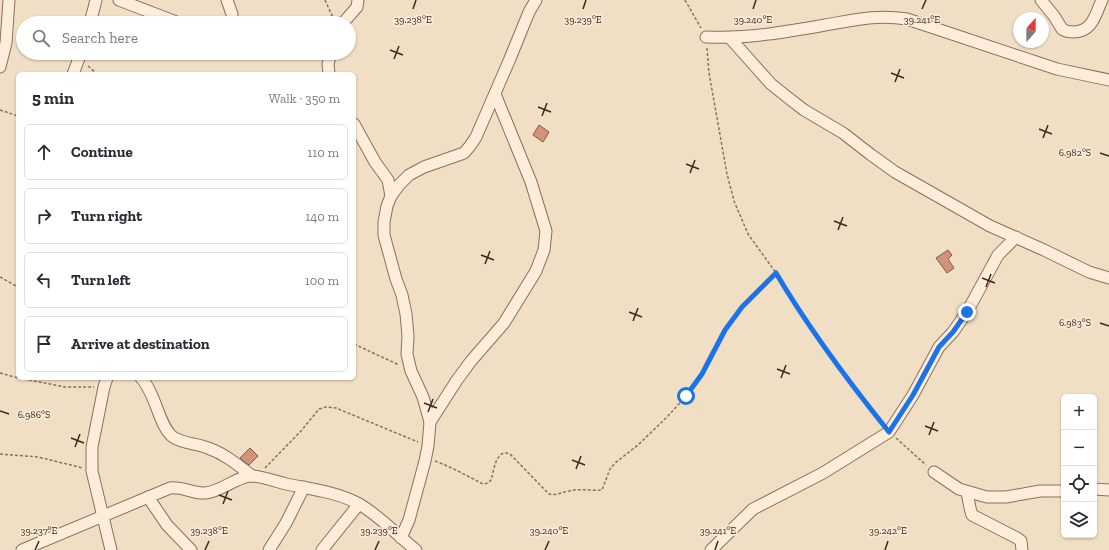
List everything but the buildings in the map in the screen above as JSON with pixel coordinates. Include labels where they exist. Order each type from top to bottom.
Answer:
[{"type":"street","points":[[0,67],[6,43],[9,0]]},
{"type":"street","points":[[92,16],[96,0]]},
{"type":"street","points":[[119,0],[160,16]]},
{"type":"street","points":[[227,0],[232,14]]},
{"type":"street","points":[[349,16],[357,7],[358,0]]},
{"type":"street","points":[[401,538],[409,520],[425,461],[430,422],[423,397],[411,371],[407,354],[408,336],[406,314],[402,295],[384,235],[384,222],[387,206],[391,196],[399,185],[409,176],[424,167],[464,153],[476,137],[529,12],[536,0]]},
{"type":"street","points":[[1041,0],[1062,29],[1065,31],[1075,32],[1084,31],[1089,27],[1102,0]]},
{"type":"street","points":[[706,38],[730,38],[890,16],[907,19],[1057,70],[1109,80]]},
{"type":"street","points":[[730,38],[771,84],[804,110],[843,133],[895,172],[990,226],[1089,272],[1109,278]]},
{"type":"street","points":[[74,72],[78,60]]},
{"type":"street","points":[[329,60],[329,72]]},
{"type":"street","points":[[430,422],[466,368],[504,323],[536,271],[544,250],[546,231],[531,182],[495,94]]},
{"type":"street","points":[[356,128],[375,162],[388,180],[391,196]]},
{"type":"street","points":[[711,550],[753,509],[823,473],[889,432],[913,395],[939,347],[953,332],[967,312],[998,255],[1016,237]]},
{"type":"street","points":[[143,380],[149,388],[165,426],[173,437],[184,442],[217,451],[256,477]]},
{"type":"street","points":[[106,382],[92,447],[92,471],[111,550]]},
{"type":"street","points":[[934,472],[959,489],[987,497],[1006,497],[1040,491],[1061,491]]},
{"type":"street","points":[[22,550],[170,488],[175,487],[199,493],[215,492],[231,482],[256,477],[330,493],[358,504],[377,517],[416,550]]},
{"type":"street","points":[[269,550],[286,523],[304,487]]},
{"type":"street","points":[[1097,490],[1109,490]]},
{"type":"street","points":[[967,492],[972,515],[1017,538],[1020,541],[1022,550]]},
{"type":"street","points":[[148,497],[167,525],[191,550]]},
{"type":"street","points":[[322,550],[358,504]]},
{"type":"path","points":[[325,0],[333,16]]},
{"type":"path","points":[[685,0],[706,38],[709,73],[727,174],[734,201],[748,234],[854,389],[889,432],[934,472]]},
{"type":"path","points":[[0,110],[16,115]]},
{"type":"path","points":[[425,461],[431,460],[445,465],[483,484],[488,483],[490,480],[498,456],[507,452],[549,494],[554,495],[570,490],[580,489],[602,490],[610,469],[638,445],[686,396],[702,374],[725,330],[738,312],[776,273]]},
{"type":"path","points":[[0,278],[16,286]]},
{"type":"path","points":[[356,345],[411,371]]},
{"type":"path","points":[[0,373],[16,377]]},
{"type":"path","points":[[28,380],[65,387],[106,382]]},
{"type":"path","points":[[256,477],[269,462],[286,447],[319,409],[326,407],[336,408],[428,446]]},
{"type":"path","points":[[0,454],[38,457],[92,471]]},
{"type":"route","points":[[686,396],[702,374],[725,330],[742,307],[776,273],[792,300],[854,389],[889,432],[913,395],[939,347],[953,332],[967,312]]}]
